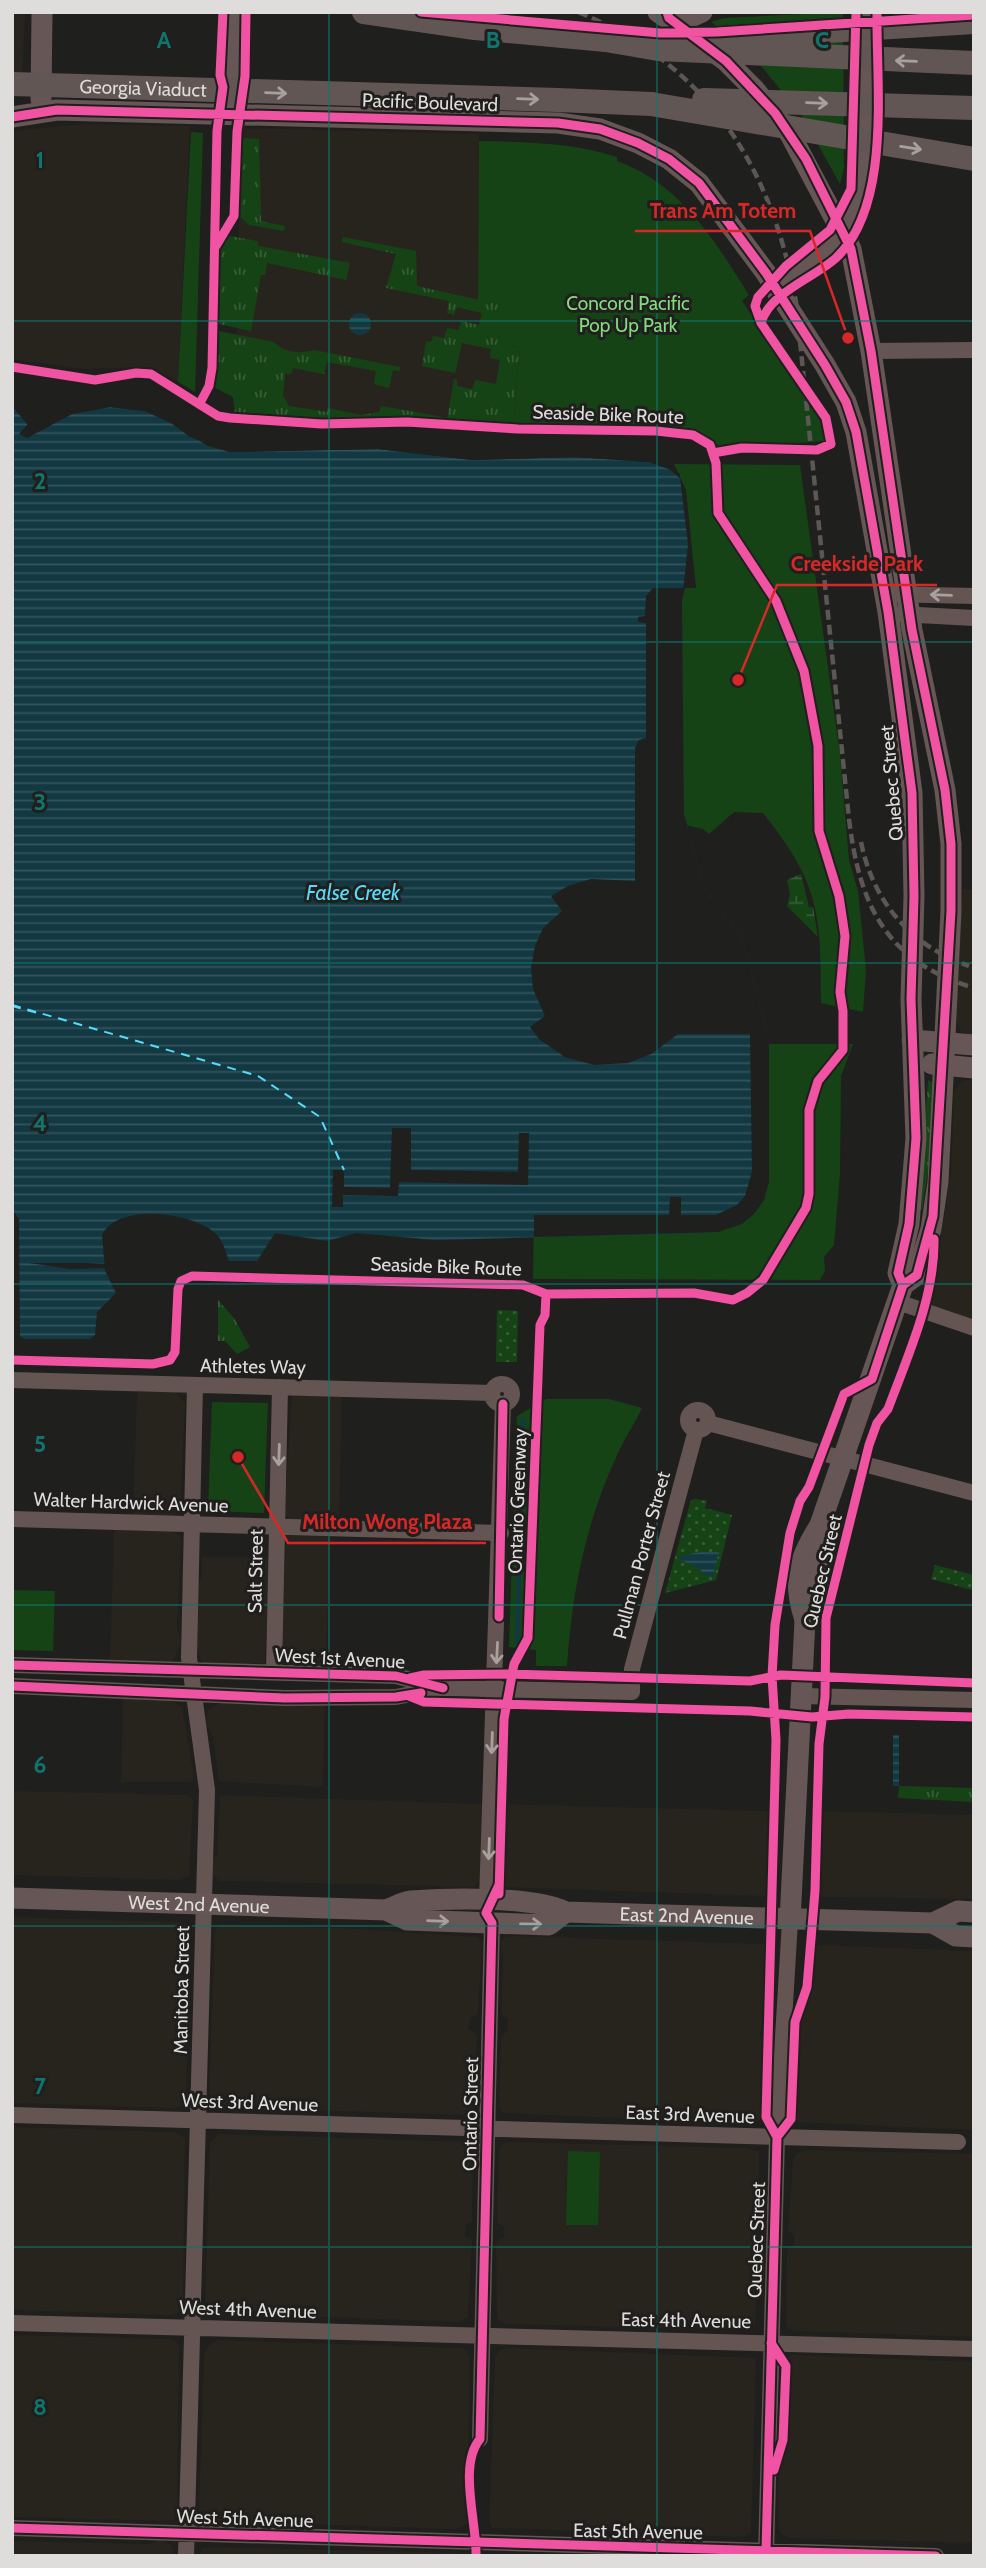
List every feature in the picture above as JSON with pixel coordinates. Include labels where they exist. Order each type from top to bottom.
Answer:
[{"type":"main road","points":[[41,112],[42,12]]},
{"type":"main road","points":[[228,113],[235,12]]},
{"type":"main road","points":[[363,12],[475,28],[606,40],[658,48],[974,63]]},
{"type":"main road","name":"Quebec Street","points":[[658,12],[726,61],[775,113],[806,159],[851,249],[871,351],[910,616],[945,790],[950,844],[951,911],[944,1065],[933,1216],[918,1275],[900,1294],[820,1525],[823,1550],[819,1576],[814,1602],[805,1620],[790,1921]]},
{"type":"main road","points":[[676,24],[702,12]]},
{"type":"main road","points":[[777,292],[830,248],[843,233],[854,213],[864,180],[868,12]]},
{"type":"main road","points":[[606,40],[718,38],[974,22]]},
{"type":"main road","name":"Georgia Viaduct","points":[[12,85],[651,104]]},
{"type":"main road","points":[[651,104],[675,99],[974,108]]},
{"type":"main road","points":[[651,104],[974,159]]},
{"type":"main road","name":"Pacific Boulevard","points":[[12,117],[41,112],[228,113],[558,124],[600,129],[655,150],[699,183],[728,218],[777,292]]},
{"type":"main road","name":"Quebec Street","points":[[777,292],[831,374],[848,409],[863,463],[887,603],[912,793],[915,1170],[909,1224],[898,1273],[900,1294]]},
{"type":"main road","points":[[912,1040],[974,1045]]},
{"type":"main road","points":[[913,1063],[974,1068]]},
{"type":"main road","name":"West 2nd Avenue","points":[[12,1898],[386,1910],[407,1920],[492,1923]]},
{"type":"main road","name":"West 2nd Avenue","points":[[386,1910],[408,1901],[487,1901]]},
{"type":"main road","name":"East 2nd Avenue","points":[[487,1901],[550,1904],[566,1913],[790,1921],[933,1923],[958,1911],[974,1912]]},
{"type":"main road","name":"East 2nd Avenue","points":[[492,1923],[549,1925],[566,1913]]},
{"type":"main road","name":"East 2nd Avenue","points":[[933,1923],[956,1936],[974,1937]]},
{"type":"street","points":[[871,351],[974,351]]},
{"type":"street","points":[[887,603],[907,594],[974,596]]},
{"type":"street","points":[[887,603],[910,616],[974,618]]},
{"type":"street","points":[[900,1294],[974,1328]]},
{"type":"street","name":"Athletes Way","points":[[12,1380],[280,1387],[498,1399],[501,1533]]},
{"type":"street","name":"Manitoba Street","points":[[186,2556],[207,1790],[191,1670],[195,1385]]},
{"type":"street","name":"Salt Street","points":[[274,1672],[280,1387]]},
{"type":"street","name":"Pullman Porter Street","points":[[494,1689],[632,1692],[633,1667],[702,1426],[843,1457]]},
{"type":"street","points":[[843,1457],[974,1493]]},
{"type":"street","name":"Walter Hardwick Avenue","points":[[12,1519],[501,1533]]},
{"type":"street","points":[[487,1901],[501,1533]]},
{"type":"street","name":"West 1st Avenue","points":[[12,1665],[396,1676],[443,1688]]},
{"type":"street","name":"West 1st Avenue","points":[[12,1686],[132,1689],[195,1695],[285,1698],[396,1697],[443,1688]]},
{"type":"street","points":[[443,1688],[494,1689]]},
{"type":"street","points":[[800,1696],[974,1700]]},
{"type":"street","name":"Quebec Street","points":[[766,2554],[777,2137],[790,1921]]},
{"type":"street","name":"Ontario Street","points":[[480,2438],[492,1923]]},
{"type":"street","name":"West 3rd Avenue","points":[[12,2115],[487,2129]]},
{"type":"street","name":"East 3rd Avenue","points":[[487,2129],[958,2143]]},
{"type":"street","name":"West 4th Avenue","points":[[12,2323],[482,2337]]},
{"type":"street","name":"East 4th Avenue","points":[[482,2337],[974,2349]]},
{"type":"street","name":"West 5th Avenue","points":[[12,2528],[187,2533],[476,2550]]},
{"type":"street","name":"East 5th Avenue","points":[[476,2550],[936,2556]]},
{"type":"shaded area","points":[[12,12],[25,12],[22,93],[12,101]]},
{"type":"shaded area","points":[[81,124],[190,126],[178,382],[151,367],[83,369],[12,359],[12,131]]},
{"type":"shaded area","points":[[241,128],[479,134],[478,300],[502,305],[501,344],[520,346],[513,425],[406,417],[380,421],[304,420],[280,415],[235,414]]},
{"type":"shaded area","points":[[963,889],[974,889],[974,1036],[961,1032],[955,1018]]},
{"type":"shaded area","points":[[974,1079],[974,1324],[926,1304],[937,1262],[951,1173],[954,1092],[962,1081]]},
{"type":"shaded area","points":[[137,1392],[175,1392],[185,1403],[181,1493],[183,1504],[173,1516],[133,1516]]},
{"type":"shaded area","points":[[292,1395],[342,1396],[339,1523],[287,1520],[284,1515]]},
{"type":"shaded area","points":[[114,1528],[172,1530],[181,1538],[177,1629],[181,1643],[173,1660],[164,1663],[110,1661]]},
{"type":"shaded area","points":[[286,1535],[330,1535],[326,1668],[289,1666],[281,1659]]},
{"type":"shaded area","points":[[202,1557],[271,1558],[265,1663],[207,1664],[200,1659],[196,1645],[197,1585],[202,1579]]},
{"type":"shaded area","points":[[127,1696],[170,1700],[182,1707],[194,1778],[191,1782],[121,1782],[123,1699]]},
{"type":"shaded area","points":[[220,1703],[325,1703],[323,1787],[219,1781],[213,1737],[206,1723],[208,1711]]},
{"type":"shaded area","points":[[12,1791],[187,1795],[193,1800],[189,1876],[180,1880],[12,1875]]},
{"type":"shaded area","points":[[220,1795],[479,1804],[482,1806],[481,1878],[474,1887],[219,1881],[212,1873],[212,1862],[217,1854]]},
{"type":"shaded area","points":[[501,1804],[766,1811],[780,1819],[778,1880],[770,1880],[770,1893],[765,1896],[500,1887],[495,1882],[497,1808]]},
{"type":"shaded area","points":[[828,1811],[974,1815],[974,1899],[820,1897],[817,1882],[810,1877],[810,1819],[813,1815]]},
{"type":"shaded area","points":[[12,1917],[186,1924],[190,1931],[186,2098],[183,2105],[174,2108],[12,2103]]},
{"type":"shaded area","points":[[220,1925],[341,1928],[478,1937],[482,1944],[478,2014],[470,2019],[469,2029],[477,2034],[474,2109],[463,2115],[215,2107],[209,2094],[215,1931]]},
{"type":"shaded area","points":[[505,1937],[764,1944],[767,1955],[775,1956],[776,1962],[772,2007],[775,2019],[761,2027],[760,2038],[764,2040],[764,2118],[751,2124],[503,2113],[499,2106],[501,2037],[507,2031],[508,2019],[501,2014],[503,1957],[500,1944]]},
{"type":"shaded area","points":[[821,1945],[974,1951],[974,2130],[796,2122],[796,2029],[812,1990],[813,1947]]},
{"type":"shaded area","points":[[12,2127],[174,2132],[185,2138],[183,2305],[179,2312],[170,2315],[12,2310]]},
{"type":"shaded area","points":[[220,2134],[468,2142],[473,2149],[472,2222],[465,2226],[465,2236],[472,2240],[468,2317],[460,2322],[209,2313],[205,2305],[210,2142]]},
{"type":"shaded area","points":[[505,2142],[743,2148],[759,2151],[759,2229],[753,2234],[753,2245],[758,2249],[755,2325],[746,2330],[507,2324],[497,2319],[496,2242],[504,2237],[504,2227],[497,2222],[499,2149]]},
{"type":"shaded area","points":[[804,2150],[974,2154],[974,2337],[795,2331],[788,2328],[787,2253],[788,2247],[794,2245],[794,2236],[788,2230],[793,2159],[797,2153]]},
{"type":"shaded area","points":[[12,2335],[169,2339],[179,2344],[177,2513],[174,2519],[12,2517]]},
{"type":"shaded area","points":[[217,2340],[467,2350],[470,2358],[467,2524],[456,2529],[205,2521],[199,2512],[204,2355],[208,2346]]},
{"type":"shaded area","points":[[507,2348],[756,2358],[751,2533],[743,2537],[492,2528],[489,2521],[495,2357],[499,2350]]},
{"type":"shaded area","points":[[793,2355],[974,2362],[974,2543],[789,2538],[781,2534],[778,2526],[782,2366],[785,2359]]},
{"type":"shaded area","points":[[161,2540],[172,2546],[174,2556],[12,2556],[12,2541],[150,2544]]},
{"type":"shaded area","points":[[203,2548],[457,2553],[465,2556],[198,2556]]},
{"type":"green space","points":[[843,12],[844,168],[840,184],[802,116],[744,45],[711,22],[724,18]]},
{"type":"green space","points":[[191,132],[203,133],[195,392],[178,382]]},
{"type":"green space","points":[[239,138],[259,139],[261,221],[285,226],[284,231],[249,225],[238,215]]},
{"type":"green space","name":"Concord Pacific Pop Up Park","points":[[479,141],[566,146],[600,152],[617,157],[617,161],[640,171],[678,199],[709,235],[749,295],[742,301],[826,423],[827,441],[717,448],[701,434],[513,425],[520,347],[501,345],[501,305],[478,300]]},
{"type":"green space","points":[[230,236],[257,241],[259,246],[350,263],[346,280],[267,263],[265,275],[261,275],[251,331],[219,324],[221,245]]},
{"type":"green space","points":[[343,237],[416,251],[417,286],[502,305],[502,345],[520,347],[513,425],[447,420],[454,379],[457,380],[457,386],[472,389],[475,380],[496,384],[500,360],[490,358],[491,349],[462,343],[455,373],[422,366],[426,341],[431,342],[433,336],[444,338],[447,328],[459,330],[461,321],[479,325],[482,313],[457,307],[454,315],[447,313],[449,301],[386,288],[396,254],[342,242]]},
{"type":"green space","points":[[219,331],[274,342],[292,352],[314,350],[400,367],[400,371],[393,370],[389,388],[374,384],[376,371],[327,362],[324,374],[293,368],[291,374],[285,374],[283,395],[289,406],[327,412],[327,408],[361,415],[379,412],[381,406],[443,417],[442,420],[322,421],[235,414],[233,397],[214,387]]},
{"type":"green space","points":[[674,464],[800,465],[840,755],[849,860],[858,891],[866,970],[863,1012],[821,1003],[820,946],[813,902],[796,860],[763,813],[734,812],[709,834],[703,829],[672,822],[653,588],[696,588],[686,490]]},
{"type":"green space","points":[[801,874],[809,907],[813,907],[818,937],[787,906],[790,895],[787,880]]},
{"type":"green space","points":[[751,1044],[853,1044],[841,1076],[840,1173],[834,1245],[824,1257],[825,1271],[820,1280],[533,1279],[534,1215]]},
{"type":"green space","points":[[928,1080],[932,1082],[929,1164],[922,1210],[919,1210]]},
{"type":"green space","points":[[218,1300],[234,1318],[250,1347],[237,1354],[225,1341],[218,1341]]},
{"type":"green space","points":[[497,1310],[518,1311],[517,1362],[496,1362]]},
{"type":"green space","points":[[546,1399],[609,1399],[642,1408],[607,1477],[589,1530],[577,1583],[567,1666],[536,1666],[536,1650],[509,1647],[517,1416]]},
{"type":"green space","points":[[212,1402],[268,1403],[264,1513],[208,1511]]},
{"type":"green space","points":[[691,1500],[707,1501],[705,1508],[732,1515],[716,1580],[665,1593]]},
{"type":"green space","points":[[935,1565],[974,1575],[972,1590],[931,1579]]},
{"type":"green space","points":[[12,1590],[55,1591],[53,1651],[12,1650]]},
{"type":"green space","points":[[899,1786],[974,1788],[974,1802],[898,1798]]},
{"type":"green space","points":[[568,2151],[600,2152],[598,2225],[566,2225]]},
{"type":"water","points":[[360,313],[370,320],[371,324],[364,334],[360,335],[350,328],[349,324],[356,314]]},
{"type":"water","name":"False Creek","points":[[12,406],[31,429],[52,424],[72,414],[110,407],[145,411],[171,423],[190,437],[230,452],[378,449],[472,460],[575,457],[649,462],[669,469],[680,478],[688,544],[682,601],[684,814],[704,888],[741,936],[769,1037],[769,1182],[753,1213],[726,1229],[702,1233],[435,1240],[356,1233],[327,1241],[275,1233],[257,1261],[229,1261],[217,1235],[192,1221],[175,1216],[140,1214],[111,1225],[102,1235],[105,1271],[116,1293],[97,1312],[95,1335],[90,1339],[20,1337],[19,1219],[12,1209]]},
{"type":"water","points":[[700,1552],[719,1552],[713,1577],[702,1574],[701,1570],[676,1557]]},
{"type":"water","points":[[893,1735],[899,1735],[899,1786],[893,1786]]},
{"type":"pier","points":[[110,404],[146,408],[172,420],[209,443],[230,448],[378,445],[472,457],[575,453],[650,459],[671,466],[680,474],[680,478],[669,469],[649,462],[575,457],[472,460],[378,449],[230,452],[208,446],[171,423],[145,411],[110,407],[72,414],[27,438],[19,434],[30,422],[37,426],[71,410]]},
{"type":"pier","points":[[653,588],[685,588],[682,601],[684,814],[704,888],[741,936],[769,1037],[769,1182],[764,1200],[754,1214],[742,1224],[718,1232],[534,1237],[534,1215],[669,1215],[670,1197],[681,1197],[681,1215],[716,1215],[737,1205],[745,1196],[752,1172],[750,1034],[678,1034],[651,1054],[628,1063],[594,1065],[565,1057],[539,1039],[530,1027],[545,1016],[533,989],[531,968],[535,946],[543,928],[562,911],[551,896],[568,886],[591,879],[635,881],[635,748],[639,740],[646,738],[646,623],[638,622],[638,617],[645,616],[646,596]]},
{"type":"pier","points":[[392,1128],[411,1128],[411,1170],[518,1172],[519,1133],[529,1133],[528,1185],[399,1182],[398,1196],[343,1195],[343,1207],[332,1207],[333,1170],[344,1170],[344,1187],[390,1188]]},
{"type":"pier","points":[[29,1263],[108,1264],[108,1268],[71,1269]]},
{"type":"waterway","points":[[517,1643],[523,1420]]},
{"type":"ferry route","points":[[12,1005],[258,1076],[320,1117],[344,1170]]},
{"type":"ferry route","points":[[12,1006],[41,1014]]},
{"type":"railway","points":[[578,12],[624,34],[664,61],[698,92],[727,127],[751,165],[770,207],[785,253],[796,302],[849,819],[860,876],[869,901],[896,943],[915,960],[968,986]]},
{"type":"railway","points":[[861,842],[875,884],[898,919],[929,947],[969,966]]},
{"type":"cycle path","points":[[200,403],[209,386],[212,368],[217,131],[223,87],[220,75],[223,12]]},
{"type":"cycle path","points":[[216,246],[234,216],[237,132],[245,76],[246,12]]},
{"type":"cycle path","points":[[421,12],[660,33],[717,32],[974,15]]},
{"type":"cycle path","points":[[667,12],[669,18],[726,61],[775,113],[806,159],[851,249],[871,351],[912,630],[945,790],[951,844],[951,911],[933,1216],[917,1275],[903,1285],[872,1379],[844,1394],[809,1487],[800,1501],[790,1533],[775,1625],[772,1676],[776,1740],[766,2117],[777,2137],[766,2551]]},
{"type":"cycle path","points":[[713,453],[742,448],[817,450],[831,444],[826,418],[761,323],[755,306],[758,297],[786,266],[830,230],[851,189],[856,12]]},
{"type":"cycle path","points":[[761,323],[766,312],[782,295],[836,258],[854,235],[866,207],[877,143],[877,13]]},
{"type":"cycle path","points":[[12,117],[57,110],[558,123],[600,129],[638,143],[669,159],[699,183],[766,273],[825,365],[846,402],[856,432],[888,612],[912,793],[914,896],[911,999],[916,1138],[909,1224],[898,1273],[903,1285]]},
{"type":"cycle path","name":"Seaside Bike Route","points":[[12,367],[95,380],[136,373],[151,374],[218,416],[230,418],[322,424],[407,422],[518,429],[656,431],[693,435],[710,445],[716,463],[718,513],[776,601],[804,671],[818,746],[819,831],[839,896],[845,936],[840,992],[843,1050],[818,1081],[809,1110],[809,1194],[806,1208],[763,1280],[747,1293],[733,1300],[694,1293],[546,1294],[523,1285],[192,1276],[181,1281],[178,1289],[175,1352],[170,1360],[153,1364],[12,1360]]},
{"type":"cycle path","points":[[777,2137],[791,2119],[795,2022],[807,1987],[815,1891],[819,1744],[825,1697],[826,1618],[869,1445],[877,1423],[888,1409],[925,1304],[934,1239]]},
{"type":"cycle path","name":"Ontario Greenway","points":[[499,1894],[504,1719],[514,1664],[528,1638],[540,1325],[545,1315],[546,1294]]},
{"type":"cycle path","name":"Ontario Greenway","points":[[499,1617],[503,1404]]},
{"type":"cycle path","points":[[12,1665],[396,1676],[443,1688]]},
{"type":"cycle path","points":[[410,1678],[424,1675],[507,1674],[750,1681],[781,1675],[974,1683]]},
{"type":"cycle path","points":[[12,1686],[285,1698],[396,1697],[421,1693]]},
{"type":"cycle path","points":[[409,1696],[424,1702],[750,1711],[812,1717],[849,1714],[974,1717]]},
{"type":"cycle path","points":[[476,2556],[469,2479],[470,2464],[480,2439],[492,1923],[486,1913],[499,1885]]},
{"type":"cycle path","points":[[771,2343],[786,2366],[783,2440],[774,2470]]},
{"type":"cycle path","points":[[12,2528],[936,2556]]},
{"type":"place","name":"Trans Am Totem","points":[[848,338]]},
{"type":"place","name":"Creekside Park","points":[[738,680]]},
{"type":"place","name":"Milton Wong Plaza","points":[[238,1457]]}]
